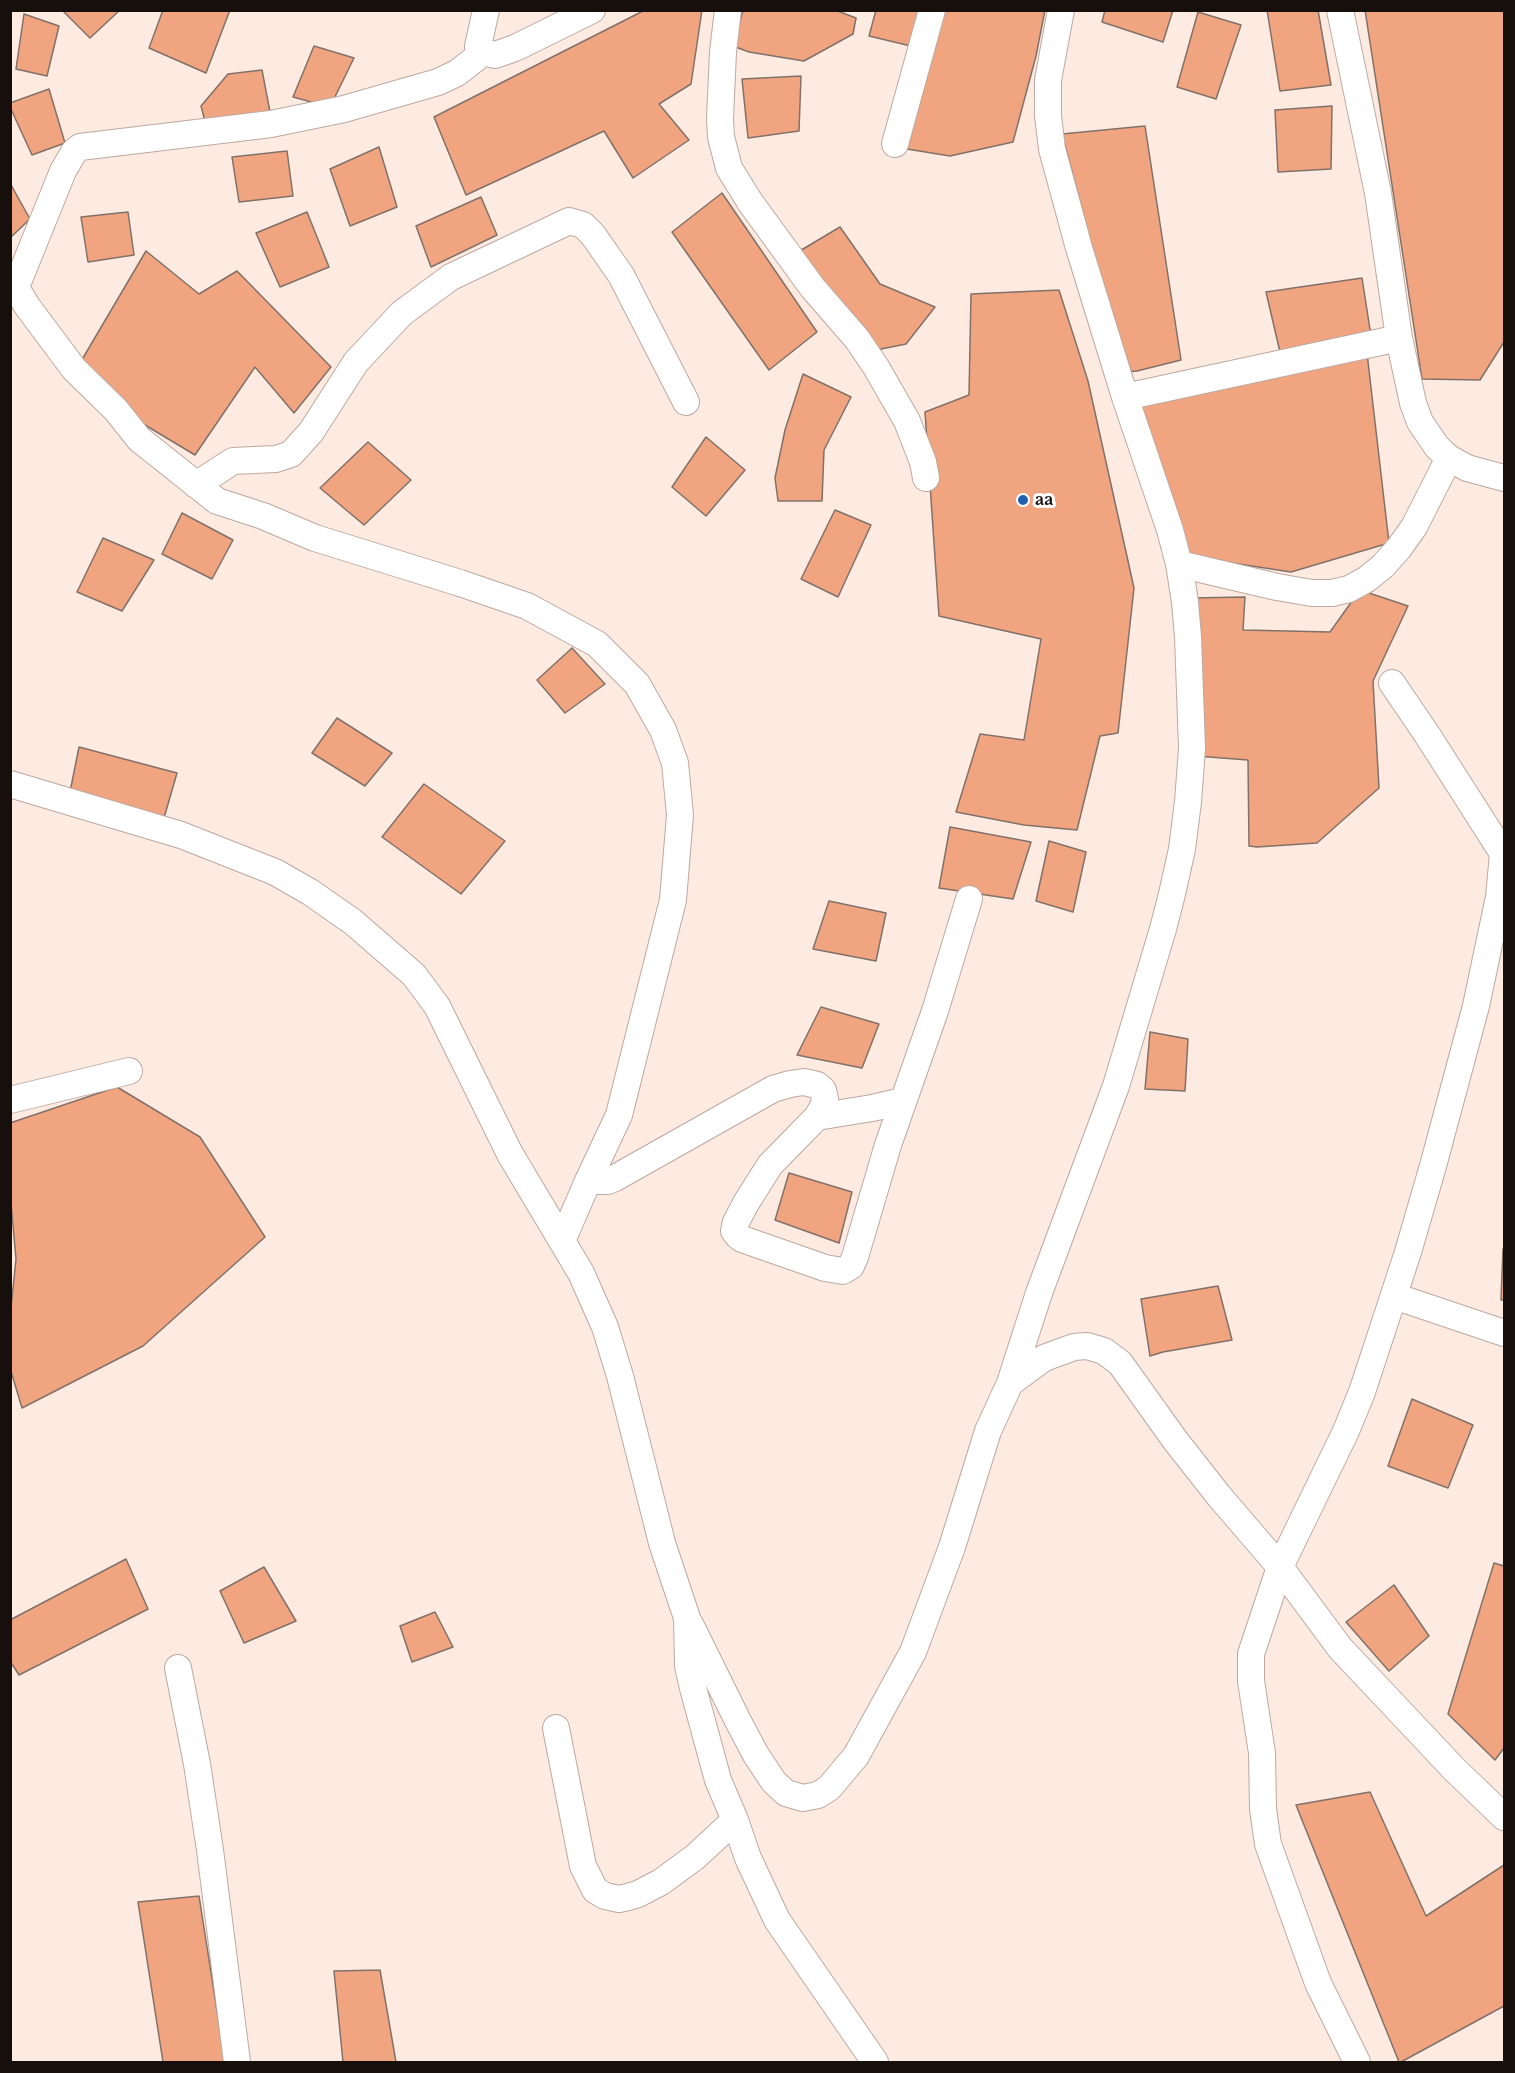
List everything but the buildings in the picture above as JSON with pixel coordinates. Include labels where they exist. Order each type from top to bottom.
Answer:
[{"type":"street","points":[[486,10],[478,46],[484,52],[495,55],[515,48],[592,10]]},
{"type":"street","points":[[728,10],[723,52],[720,137],[729,168],[745,195],[812,287],[857,339],[876,367],[907,421],[923,462],[926,478]]},
{"type":"street","points":[[895,144],[932,10]]},
{"type":"street","points":[[10,784],[181,835],[275,872],[310,892],[353,922],[414,975],[437,1006],[510,1154],[581,1273],[605,1327],[620,1376],[662,1543],[687,1618],[738,1721],[774,1782],[786,1793],[803,1798],[819,1795],[829,1788],[856,1756],[913,1652],[952,1547],[988,1431],[1010,1383],[1039,1293],[1116,1086],[1165,920],[1179,860],[1188,802],[1192,748],[1188,637],[1179,564],[1079,248],[1052,149],[1048,116],[1048,80],[1061,10]]},
{"type":"street","points":[[1340,10],[1378,193],[1399,338],[1413,403],[1420,422],[1437,447],[1449,458],[1467,468],[1504,478]]},
{"type":"street","points":[[484,52],[457,73],[438,82],[344,109],[271,124],[80,147],[74,152],[63,171],[13,283],[27,306],[74,369],[116,410],[139,439],[217,501],[263,516],[315,538],[505,598],[552,619],[597,644],[637,684],[663,730],[675,763],[681,814],[673,900],[619,1115],[562,1240]]},
{"type":"street","points":[[196,484],[232,461],[276,459],[291,454],[311,432],[356,362],[402,313],[451,277],[569,221],[582,225],[593,235],[621,275],[686,402]]},
{"type":"street","points":[[1125,397],[1399,338]]},
{"type":"street","points":[[1179,564],[1276,587],[1312,593],[1332,593],[1349,589],[1367,579],[1383,566],[1399,548],[1414,527],[1449,458]]},
{"type":"street","points":[[1392,683],[1504,855]]},
{"type":"street","points":[[1358,2062],[1330,2009],[1271,1854],[1264,1824],[1262,1753],[1250,1666],[1256,1637],[1280,1567],[1346,1431],[1362,1392],[1394,1296],[1433,1166],[1476,1006],[1492,934],[1504,843]]},
{"type":"street","points":[[588,1181],[608,1181],[615,1178],[773,1089],[804,1082],[817,1085],[823,1090],[825,1099],[823,1107],[817,1117],[770,1165],[746,1203],[734,1231],[742,1239],[825,1268],[843,1270],[851,1266],[903,1101],[935,1011],[969,899]]},
{"type":"street","points":[[10,1101],[129,1071]]},
{"type":"street","points":[[817,1117],[903,1101]]},
{"type":"street","points":[[1394,1296],[1504,1333]]},
{"type":"street","points":[[1010,1383],[1044,1358],[1074,1347],[1087,1346],[1104,1351],[1119,1363],[1175,1440],[1280,1567],[1340,1648],[1413,1726],[1502,1808]]},
{"type":"street","points":[[687,1618],[688,1666],[693,1688],[718,1780],[752,1868],[777,1920],[875,2062]]},
{"type":"street","points":[[178,1668],[197,1764],[210,1850],[237,2062]]},
{"type":"street","points":[[556,1728],[583,1866],[590,1882],[605,1896],[619,1899],[628,1897],[661,1882],[695,1857],[735,1820]]},
{"type":"place","name":"aa","points":[[1023,500]]}]
